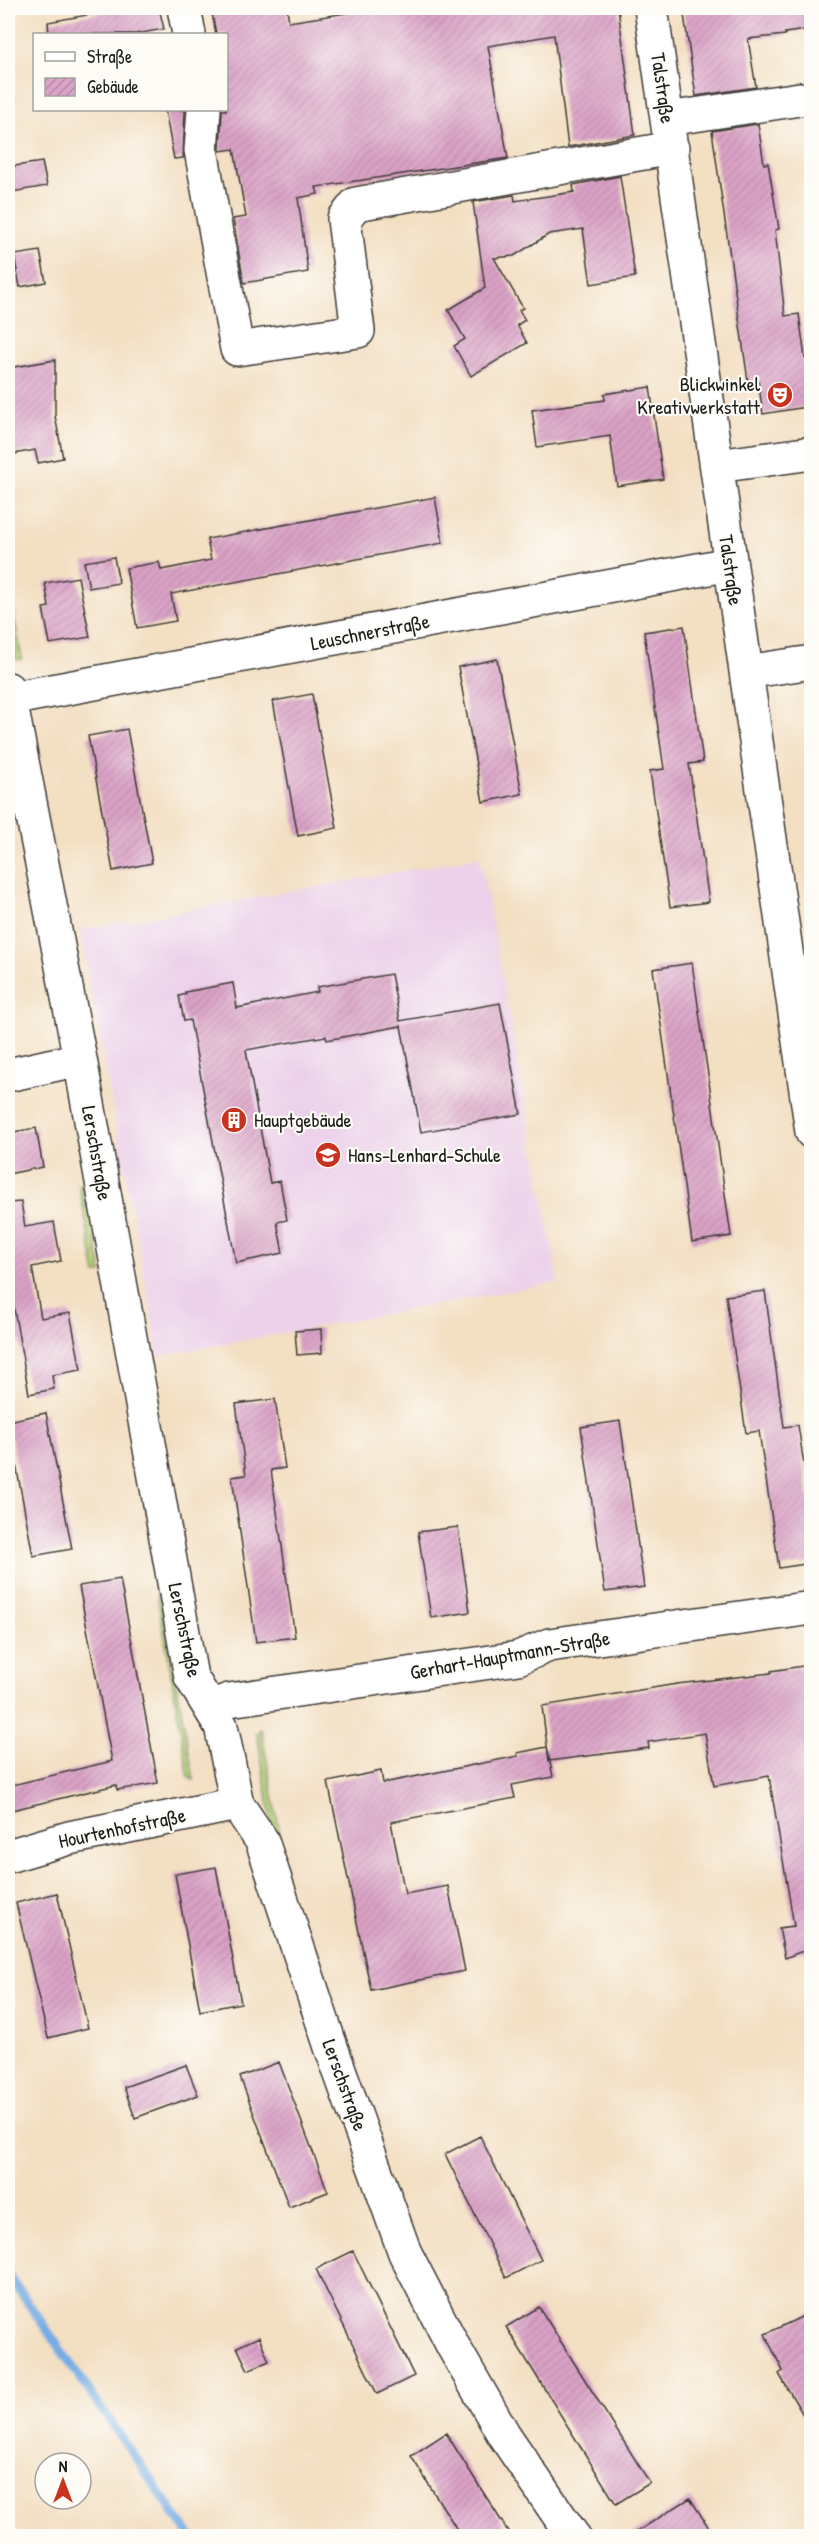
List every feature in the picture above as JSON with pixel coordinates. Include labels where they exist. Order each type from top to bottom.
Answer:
[{"type":"street","points":[[184,8],[189,33]]},
{"type":"street","name":"Talstraße","points":[[651,8],[812,1132]]},
{"type":"street","points":[[204,111],[201,150],[237,349],[358,331],[345,219],[356,204],[669,134],[800,99]]},
{"type":"street","points":[[717,466],[812,453]]},
{"type":"street","name":"Leuschnerstraße","points":[[8,694],[730,564]]},
{"type":"street","points":[[746,672],[812,662]]},
{"type":"street","name":"Lerschstraße","points":[[8,694],[80,1059],[191,1677],[221,1726],[237,1804],[262,1841],[331,2047],[405,2253],[453,2346],[504,2435],[573,2536]]},
{"type":"street","points":[[8,1075],[80,1059]]},
{"type":"street","name":"Gerhart-Hauptmann-Straße","points":[[210,1707],[229,1700],[518,1658],[549,1645],[812,1608]]},
{"type":"street","name":"Hourtenhofstraße","points":[[8,1856],[69,1838],[237,1804]]},
{"type":"shaded area","name":"Hans-Lenhard-Schule","points":[[480,857],[559,1282],[159,1356],[80,930]]},
{"type":"green space","points":[[8,595],[10,595],[22,659],[16,660],[8,617]]},
{"type":"green space","points":[[85,1183],[102,1273],[96,1274],[79,1184]]},
{"type":"green space","points":[[151,1559],[154,1561],[194,1780],[189,1778]]},
{"type":"green space","points":[[261,1729],[280,1835],[274,1835],[257,1733]]},
{"type":"building","points":[[126,8],[159,8],[164,29],[142,33],[49,33],[48,22]]},
{"type":"building","points":[[211,8],[287,8],[289,22],[379,8],[618,8],[635,135],[568,147],[554,35],[488,46],[508,158],[316,187],[318,194],[298,198],[308,272],[244,283],[233,219],[246,217],[234,149],[220,151],[222,111],[228,111],[228,33],[216,33]]},
{"type":"building","points":[[683,8],[812,8],[812,29],[748,39],[756,87],[696,96]]},
{"type":"building","points":[[165,111],[185,111],[183,158],[174,159]]},
{"type":"building","points":[[758,124],[764,164],[768,163],[779,229],[775,230],[785,316],[799,314],[805,358],[812,357],[812,406],[763,414],[758,380],[748,381],[712,131]]},
{"type":"building","points":[[42,162],[47,186],[12,192],[8,167]]},
{"type":"building","points":[[620,176],[635,277],[591,284],[583,229],[549,234],[514,256],[494,258],[523,308],[519,310],[525,320],[517,325],[527,343],[471,376],[454,346],[465,339],[448,310],[485,288],[473,202],[514,195],[515,201],[574,192],[573,185]]},
{"type":"building","points":[[40,251],[46,282],[20,287],[14,255]]},
{"type":"building","points":[[55,360],[55,416],[63,458],[38,463],[35,450],[8,455],[8,368]]},
{"type":"building","points":[[650,387],[663,479],[617,486],[610,436],[537,447],[532,410],[605,400],[604,394]]},
{"type":"building","points":[[435,497],[443,543],[171,594],[176,621],[137,628],[126,568],[159,562],[161,570],[211,560],[207,539]]},
{"type":"building","points":[[114,557],[119,583],[89,588],[84,562]]},
{"type":"building","points":[[78,577],[90,637],[50,644],[43,608],[49,607],[45,583]]},
{"type":"building","points":[[684,626],[703,762],[689,764],[709,902],[670,907],[650,771],[664,769],[644,632]]},
{"type":"building","points":[[497,659],[522,794],[483,802],[458,667]]},
{"type":"building","points":[[312,694],[337,828],[298,836],[273,701]]},
{"type":"building","points":[[127,729],[152,863],[113,871],[88,736]]},
{"type":"building","points":[[692,963],[731,1236],[692,1242],[653,969]]},
{"type":"building","name":"Hauptgebäude","points":[[391,974],[400,1021],[500,1003],[521,1114],[421,1132],[401,1026],[327,1040],[326,1036],[246,1050],[270,1183],[280,1181],[287,1220],[277,1222],[283,1253],[236,1263],[190,1020],[184,1021],[179,996],[186,994],[185,992],[233,983],[237,1008],[318,992],[317,987]]},
{"type":"building","points":[[36,1128],[43,1167],[8,1174],[8,1133]]},
{"type":"building","points":[[21,1202],[25,1227],[54,1222],[61,1261],[32,1267],[41,1318],[70,1313],[81,1370],[52,1375],[54,1389],[29,1394],[8,1275],[8,1203]]},
{"type":"building","points":[[765,1291],[784,1427],[798,1425],[812,1518],[812,1563],[779,1568],[759,1431],[746,1433],[726,1296]]},
{"type":"building","points":[[321,1329],[322,1353],[297,1355],[295,1331]]},
{"type":"building","points":[[275,1399],[285,1468],[271,1470],[295,1637],[256,1642],[232,1477],[246,1475],[236,1404]]},
{"type":"building","points":[[46,1413],[72,1549],[33,1556],[8,1421]]},
{"type":"building","points":[[620,1421],[644,1587],[605,1592],[581,1427]]},
{"type":"building","points":[[458,1527],[470,1612],[431,1618],[418,1532]]},
{"type":"building","points":[[120,1579],[158,1783],[117,1790],[116,1785],[8,1811],[8,1786],[112,1761],[79,1586]]},
{"type":"building","points":[[809,1665],[812,1681],[812,1951],[800,1952],[785,1958],[779,1928],[794,1926],[769,1776],[714,1786],[705,1733],[648,1742],[649,1748],[549,1761],[542,1706],[677,1684],[771,1673],[771,1671]]},
{"type":"building","points":[[547,1747],[553,1777],[512,1785],[515,1798],[391,1822],[405,1894],[448,1886],[465,1971],[371,1990],[328,1782],[381,1771],[383,1783],[518,1756],[517,1753]]},
{"type":"building","points":[[216,1867],[241,2003],[200,2011],[175,1874]]},
{"type":"building","points":[[57,1893],[88,2028],[48,2038],[16,1903]]},
{"type":"building","points":[[279,2062],[328,2192],[289,2207],[240,2077]]},
{"type":"building","points":[[186,2065],[198,2095],[135,2118],[124,2087]]},
{"type":"building","points":[[480,2136],[541,2260],[506,2278],[445,2154]]},
{"type":"building","points":[[353,2251],[414,2376],[377,2394],[316,2269]]},
{"type":"building","points":[[539,2307],[650,2483],[616,2504],[506,2327]]},
{"type":"building","points":[[812,2312],[812,2430],[779,2374],[783,2371],[765,2334]]},
{"type":"building","points":[[259,2337],[269,2361],[248,2370],[237,2347]]},
{"type":"building","points":[[446,2433],[511,2536],[461,2536],[411,2456]]},
{"type":"building","points":[[690,2498],[714,2536],[630,2536]]},
{"type":"waterway","points":[[8,2274],[190,2536]]},
{"type":"place","name":"Blickwinkel Kreativwerkstatt","points":[[780,395]]},
{"type":"place","name":"Hauptgebäude","points":[[234,1120]]},
{"type":"place","name":"Hans-Lenhard-Schule","points":[[328,1155]]}]
